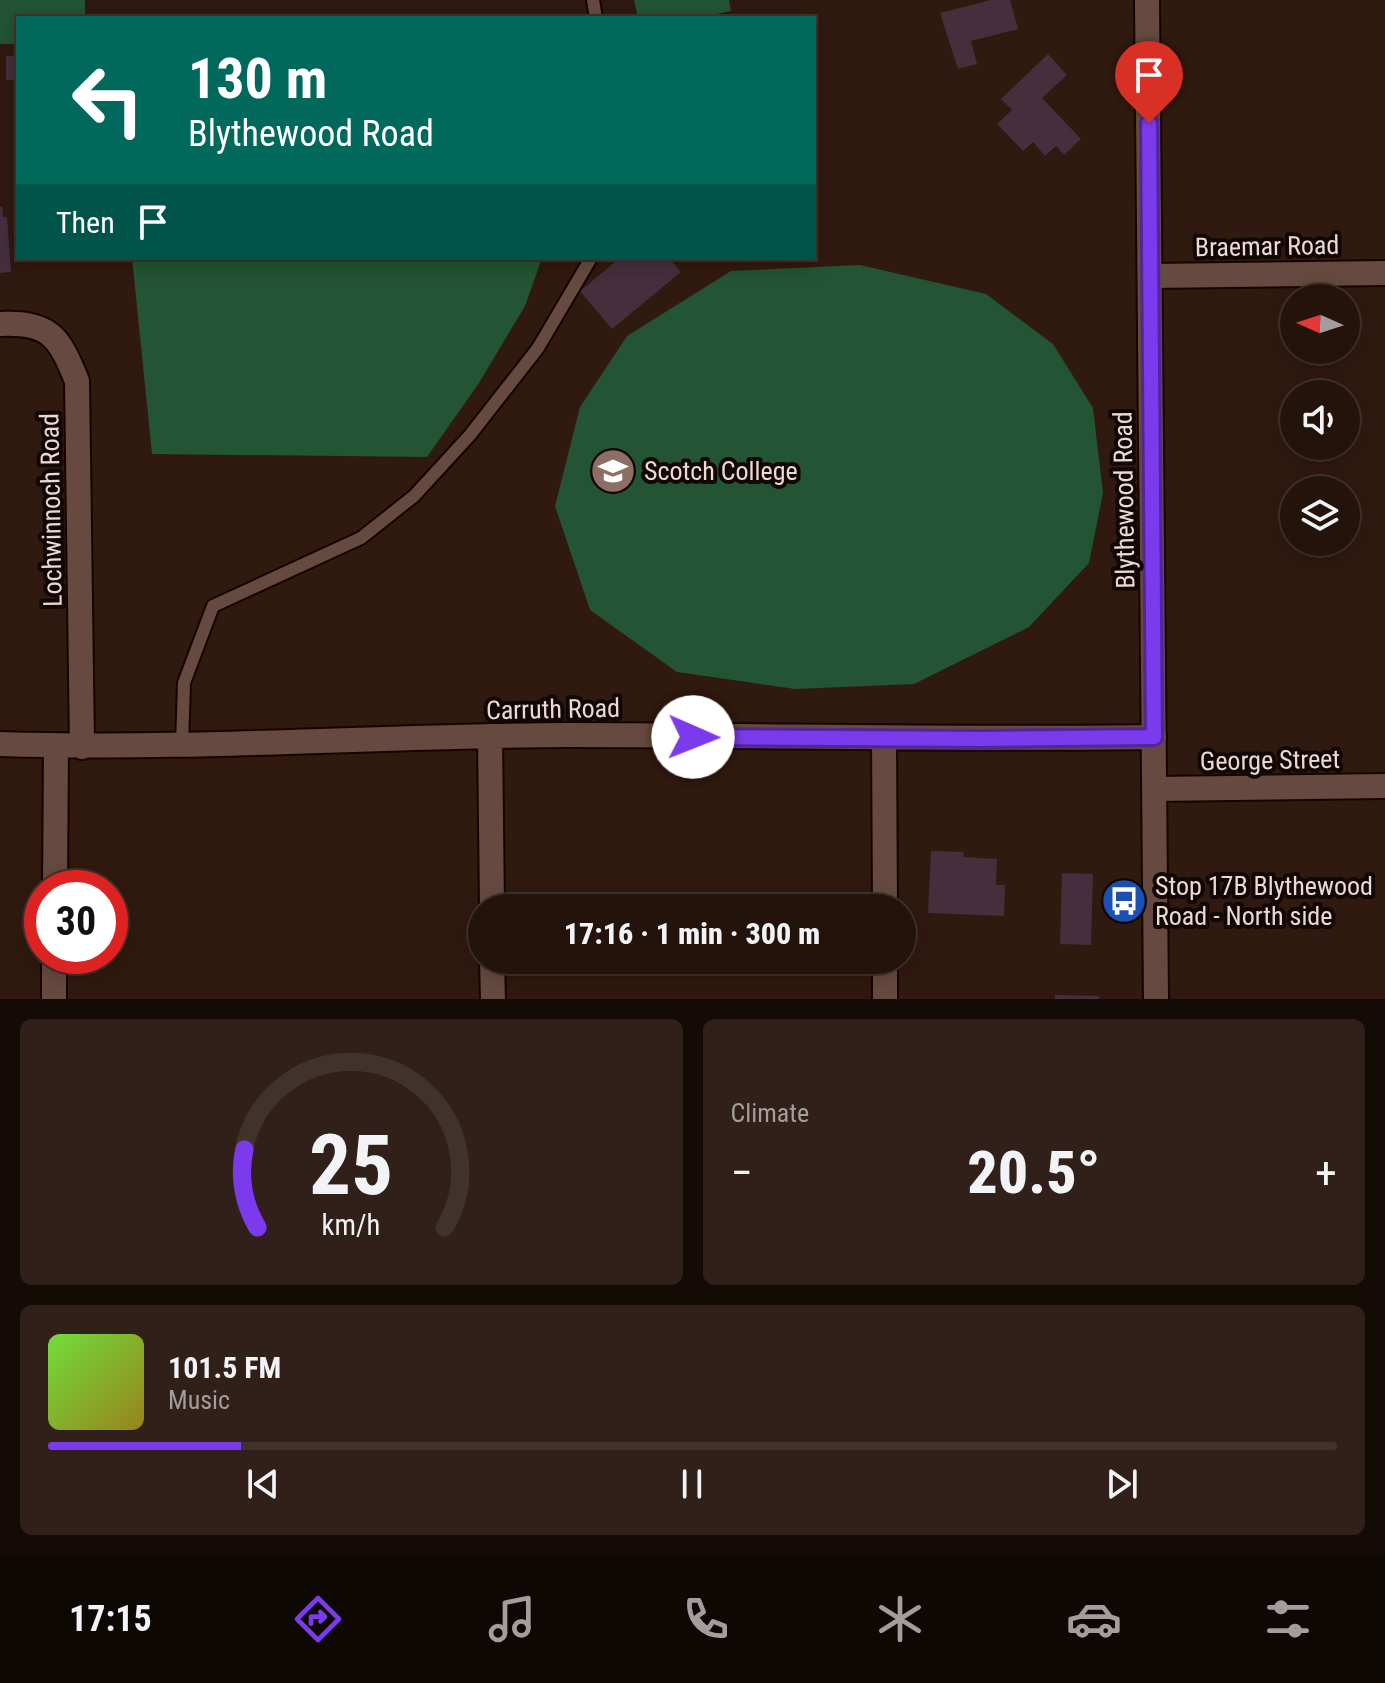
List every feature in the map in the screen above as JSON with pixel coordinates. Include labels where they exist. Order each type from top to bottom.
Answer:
[{"type":"street","name":"Blythewood Road","points":[[1147,0],[1156,999]]},
{"type":"street","name":"Braemar Road","points":[[1150,276],[1385,273]]},
{"type":"street","name":"Lochwinnoch Road","points":[[0,324],[18,323],[49,331],[64,348],[77,381],[82,747]]},
{"type":"street","name":"Carruth Road","points":[[0,744],[82,747],[566,735],[1154,737]]},
{"type":"street","points":[[490,737],[492,894]]},
{"type":"street","points":[[884,738],[885,894]]},
{"type":"street","points":[[55,870],[56,746]]},
{"type":"street","name":"George Street","points":[[1155,789],[1385,786]]},
{"type":"street","points":[[54,974],[54,999]]},
{"type":"street","points":[[492,974],[493,999]]},
{"type":"street","points":[[885,974],[885,999]]},
{"type":"lane","points":[[182,745],[184,683],[213,606],[361,538],[414,496],[470,435],[538,348],[590,260]]},
{"type":"green space","points":[[0,0],[85,0],[85,16],[16,16],[16,44],[0,44]]},
{"type":"green space","points":[[634,0],[729,0],[731,11],[707,16],[638,16]]},
{"type":"green space","points":[[132,260],[541,260],[525,306],[479,383],[427,457],[152,454]]},
{"type":"green space","points":[[860,265],[986,294],[1053,344],[1093,408],[1103,493],[1089,563],[1029,627],[914,684],[795,689],[677,672],[590,610],[555,506],[580,407],[627,336],[731,271]]},
{"type":"building","points":[[991,0],[1010,0],[1018,29],[971,41],[977,64],[958,69],[940,13]]},
{"type":"building","points":[[1048,54],[1067,75],[1042,98],[1081,139],[1064,155],[1056,146],[1045,156],[1033,142],[1023,151],[997,124],[1012,110],[1001,99]]},
{"type":"building","points":[[6,56],[16,56],[16,80],[6,80]]},
{"type":"building","points":[[0,207],[3,217],[7,217],[11,272],[0,273]]},
{"type":"building","points":[[618,260],[671,260],[681,272],[612,329],[580,291]]},
{"type":"building","points":[[931,851],[964,852],[963,857],[997,859],[996,885],[1005,885],[1004,916],[928,913]]},
{"type":"building","points":[[1062,873],[1093,874],[1091,945],[1060,944]]},
{"type":"building","points":[[1055,995],[1099,996],[1099,999],[1055,999]]},
{"type":"place","name":"Scotch College","points":[[613,471]]},
{"type":"place","name":"Stop 17B Blythewood Road - North side","points":[[1124,901]]},
{"type":"route","points":[[693,737],[1154,737],[1149,123]]}]
